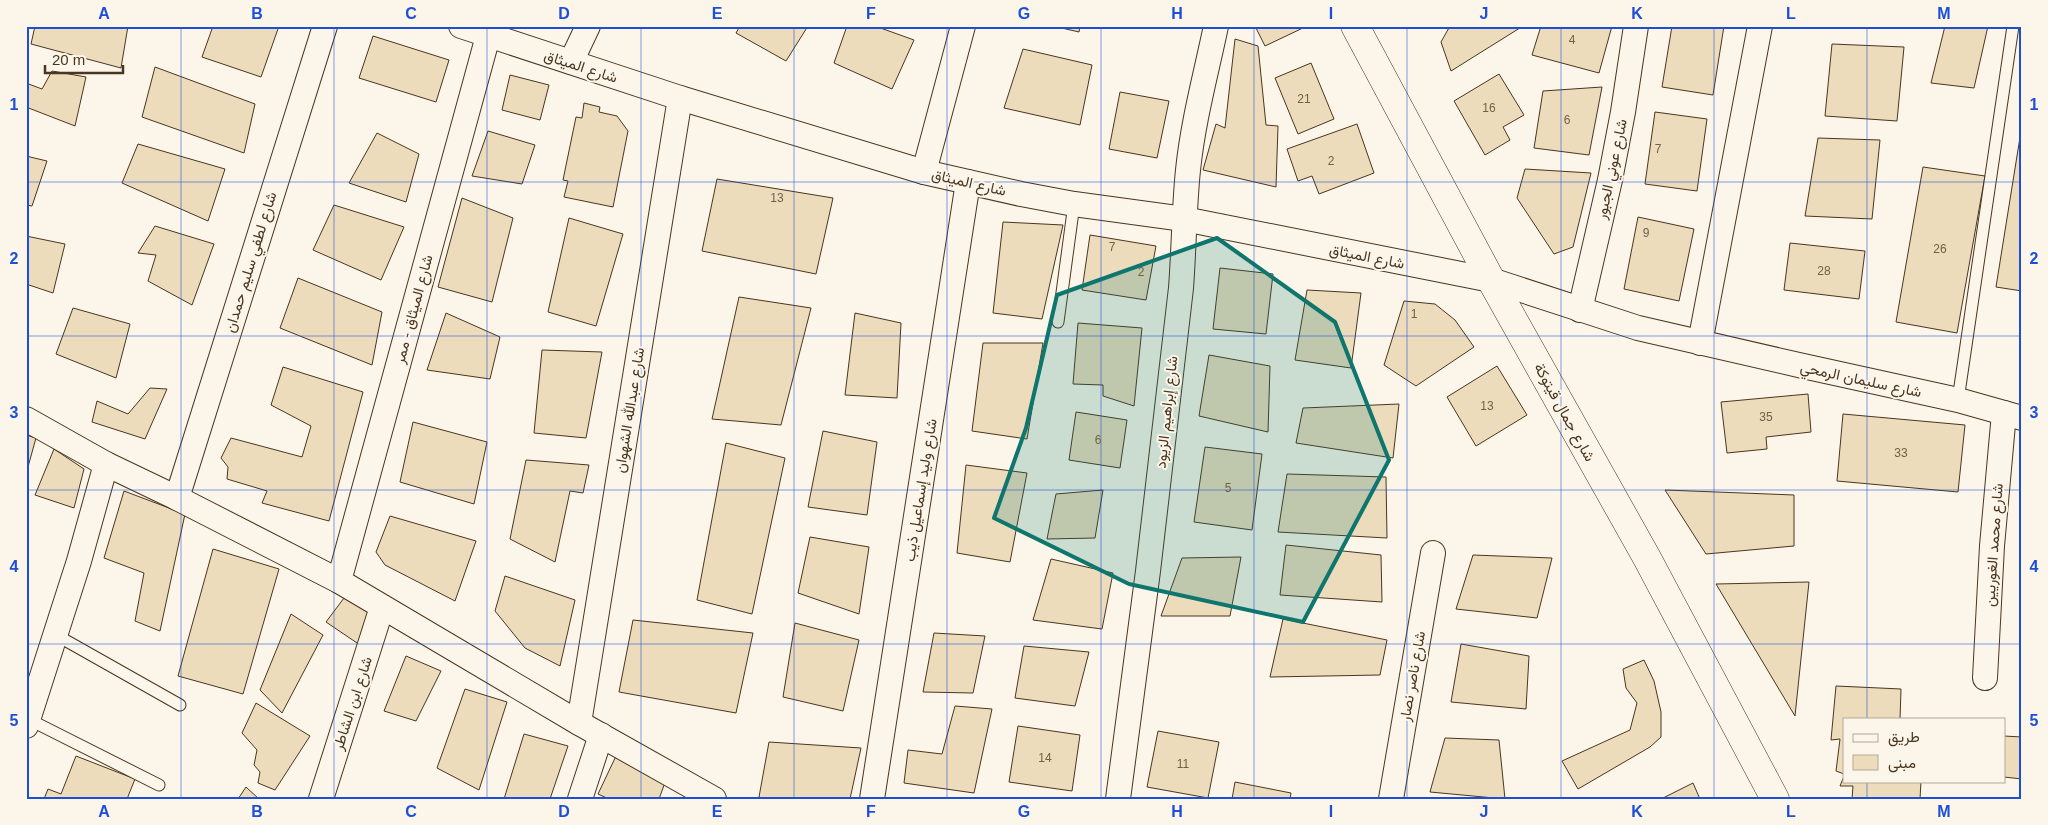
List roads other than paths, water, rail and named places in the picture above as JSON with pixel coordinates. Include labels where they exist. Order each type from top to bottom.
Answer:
[{"type":"street","name":"شارع لطفي سليم حمدان","points":[[176,498],[324,26]]},
{"type":"street","name":"شارع الميثاق","points":[[461,26],[680,98],[924,172],[1074,204],[1184,219],[1491,280]]},
{"type":"street","points":[[571,62],[588,26]]},
{"type":"street","points":[[924,172],[963,26]]},
{"type":"street","name":"شارع إبراهيم الزيود","points":[[1118,799],[1148,571],[1181,288],[1184,219],[1194,128],[1216,26]]},
{"type":"street","name":"شارع جمال قيتوكة","points":[[1355,26],[1491,280],[1647,558],[1775,799]]},
{"type":"street","name":"شارع عوني الجبور","points":[[1580,310],[1610,180],[1636,26]]},
{"type":"street","points":[[1700,344],[1760,26]]},
{"type":"street","name":"شارع الميثاق - ممر","points":[[338,582],[488,36]]},
{"type":"street","name":"شارع عبدالله الشهوان","points":[[579,723],[680,98]]},
{"type":"street","name":"شارع وليد إسماعيل ذيب","points":[[872,799],[968,182]]},
{"type":"street","name":"شارع سليمان الرمحي","points":[[1491,280],[1638,328],[1700,344],[1958,400],[2013,415]]},
{"type":"street","name":"شارع محمد الغوريين","points":[[1985,678],[1992,546],[2013,415]]},
{"type":"street","points":[[26,419],[106,464],[338,582],[579,723],[714,799]]},
{"type":"street","points":[[27,722],[79,561],[106,464]]},
{"type":"street","name":"شارع ناصر نصار","points":[[1391,799],[1433,553]]},
{"type":"street","name":"شارع ابن الشاطر","points":[[321,799],[382,607]]},
{"type":"street","points":[[580,799],[601,735]]},
{"type":"lane","points":[[1958,400],[2013,26]]},
{"type":"lane","points":[[1058,322],[1074,204]]},
{"type":"lane","points":[[56,635],[180,705]]},
{"type":"lane","points":[[27,722],[159,785]]}]
